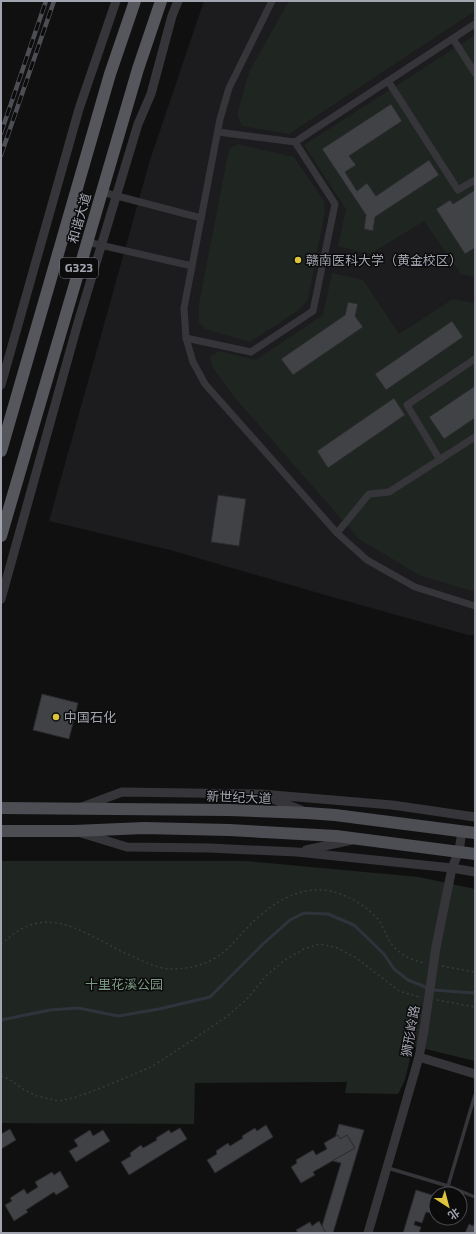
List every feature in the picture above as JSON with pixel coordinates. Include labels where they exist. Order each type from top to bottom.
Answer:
[{"type":"highway","name":"和谐大道","points":[[1,451],[110,74],[135,1]]},
{"type":"highway","name":"和谐大道","points":[[1,536],[138,68],[161,1]]},
{"type":"main road","name":"新世纪大道","points":[[1,808],[142,808],[307,813],[335,815],[475,833]]},
{"type":"main road","points":[[1,831],[74,831],[144,828],[229,830],[336,836],[475,854]]},
{"type":"street","points":[[1,384],[79,109],[116,1]]},
{"type":"street","points":[[1,599],[77,326],[138,124],[151,94],[172,16],[178,1]]},
{"type":"street","points":[[272,1],[229,88],[220,119],[184,308],[186,338],[192,362],[205,384],[337,533],[367,560],[415,587],[471,606],[475,606]]},
{"type":"street","points":[[218,132],[295,142],[475,24]]},
{"type":"street","points":[[453,39],[475,73]]},
{"type":"street","points":[[388,81],[458,190],[475,180]]},
{"type":"street","points":[[186,338],[251,352],[313,311],[335,204],[295,142]]},
{"type":"street","points":[[102,192],[201,218]]},
{"type":"street","points":[[87,242],[192,266]]},
{"type":"street","points":[[440,460],[407,405],[475,359]]},
{"type":"street","points":[[337,533],[369,494],[389,492],[475,437]]},
{"type":"street","points":[[75,809],[122,792],[261,794],[392,804],[475,817]]},
{"type":"street","points":[[261,794],[307,813]]},
{"type":"street","points":[[74,831],[127,847],[209,848],[297,852],[452,868],[475,872]]},
{"type":"street","name":"狮形岭路","points":[[368,1233],[419,1056],[436,947],[452,868],[459,851],[462,831]]},
{"type":"street","points":[[297,852],[357,839]]},
{"type":"street","points":[[419,1056],[475,1074]]},
{"type":"lane","points":[[387,1168],[448,1186],[475,1095]]},
{"type":"path","points":[[1,944],[22,928],[34,924],[51,922],[79,929],[108,945],[150,964],[171,969],[195,967],[215,958],[232,946],[249,926],[277,902],[297,893],[314,890],[330,891],[344,895],[356,901],[377,917],[385,928],[390,942],[400,952],[410,959],[429,964]]},
{"type":"path","points":[[1,1076],[9,1079],[23,1089],[37,1096],[58,1100],[77,1097],[112,1084],[152,1066],[191,1042],[226,1017],[247,999],[267,975],[285,960],[304,949],[319,944],[335,946],[355,957],[399,991],[419,997]]},
{"type":"path","points":[[442,966],[475,972]]},
{"type":"path","points":[[434,999],[475,1007]]},
{"type":"shaded area","name":"赣南医科大学（黄金校区）","points":[[204,1],[475,1],[475,635],[468,635],[170,550],[49,521],[150,160]]},
{"type":"green space","points":[[289,1],[475,1],[475,11],[289,134],[242,126],[237,115],[249,72]]},
{"type":"green space","points":[[475,35],[475,277],[461,274],[424,221],[370,254],[338,246],[346,209],[304,145]]},
{"type":"green space","points":[[238,144],[294,157],[324,201],[325,211],[308,299],[299,310],[250,342],[205,329],[199,322],[199,304],[229,149]]},
{"type":"green space","points":[[332,273],[363,280],[399,334],[453,299],[475,303],[475,591],[421,576],[359,539],[236,399],[213,368],[210,357],[219,351],[256,360],[323,315]]},
{"type":"green space","name":"十里花溪公园","points":[[1,861],[247,861],[419,877],[475,889],[475,1061],[413,1046],[405,1080],[398,1094],[345,1093],[347,1082],[195,1083],[194,1124],[1,1123]]},
{"type":"building","points":[[391,104],[402,121],[349,156],[356,165],[345,172],[357,191],[367,183],[376,196],[429,160],[439,175],[375,217],[373,231],[364,229],[366,215],[322,149]]},
{"type":"building","points":[[475,190],[475,248],[465,254],[436,209],[450,200],[453,204]]},
{"type":"building","points":[[348,302],[358,304],[355,316],[363,327],[293,375],[281,359],[345,315]]},
{"type":"building","points":[[452,321],[463,337],[386,390],[375,374]]},
{"type":"building","points":[[475,386],[475,418],[444,439],[429,417]]},
{"type":"building","points":[[394,398],[405,415],[328,468],[317,451]]},
{"type":"building","points":[[218,495],[246,499],[239,546],[211,542]]},
{"type":"building","name":"中国石化","points":[[42,694],[78,703],[69,739],[33,730]]},
{"type":"building","points":[[339,1124],[364,1130],[333,1233],[310,1233],[322,1226],[341,1163],[329,1160]]},
{"type":"building","points":[[266,1125],[273,1137],[215,1173],[207,1160],[217,1154],[216,1151],[228,1143],[230,1146],[255,1128],[257,1131]]},
{"type":"building","points":[[180,1128],[187,1139],[129,1175],[121,1162],[131,1156],[130,1153],[141,1145],[143,1148],[157,1140],[156,1138],[169,1130],[171,1133]]},
{"type":"building","points":[[10,1129],[16,1140],[1,1149],[1,1134]]},
{"type":"building","points":[[90,1130],[93,1136],[103,1130],[110,1141],[76,1162],[69,1151],[78,1146],[74,1140]]},
{"type":"building","points":[[338,1135],[340,1139],[347,1135],[355,1148],[313,1172],[315,1175],[301,1183],[291,1167],[297,1163],[296,1160],[313,1150],[316,1155],[327,1149],[324,1143]]},
{"type":"building","points":[[60,1171],[69,1187],[56,1195],[54,1192],[26,1210],[28,1212],[14,1221],[5,1205],[12,1201],[10,1198],[24,1189],[27,1194],[38,1187],[35,1182],[52,1172],[54,1175]]},
{"type":"building","points":[[416,1190],[428,1194],[428,1212],[426,1212],[422,1223],[415,1221],[414,1225],[421,1227],[419,1233],[403,1233]]},
{"type":"building","points":[[319,1221],[326,1233],[298,1233],[296,1230],[310,1222],[312,1226]]},
{"type":"building","points":[[475,1222],[475,1233],[465,1233],[469,1224],[473,1226]]},
{"type":"waterway","points":[[1,1020],[50,1010],[78,1008],[118,1016],[159,1009],[210,997],[263,944],[290,920],[304,913],[328,914],[354,925],[384,954],[394,969],[408,980],[433,990],[475,993]]},
{"type":"railway","points":[[1,133],[46,1]]},
{"type":"railway","points":[[1,155],[54,1]]},
{"type":"place","name":"赣南医科大学（黄金校区）","points":[[298,260]]},
{"type":"place","name":"中国石化","points":[[56,717]]}]
